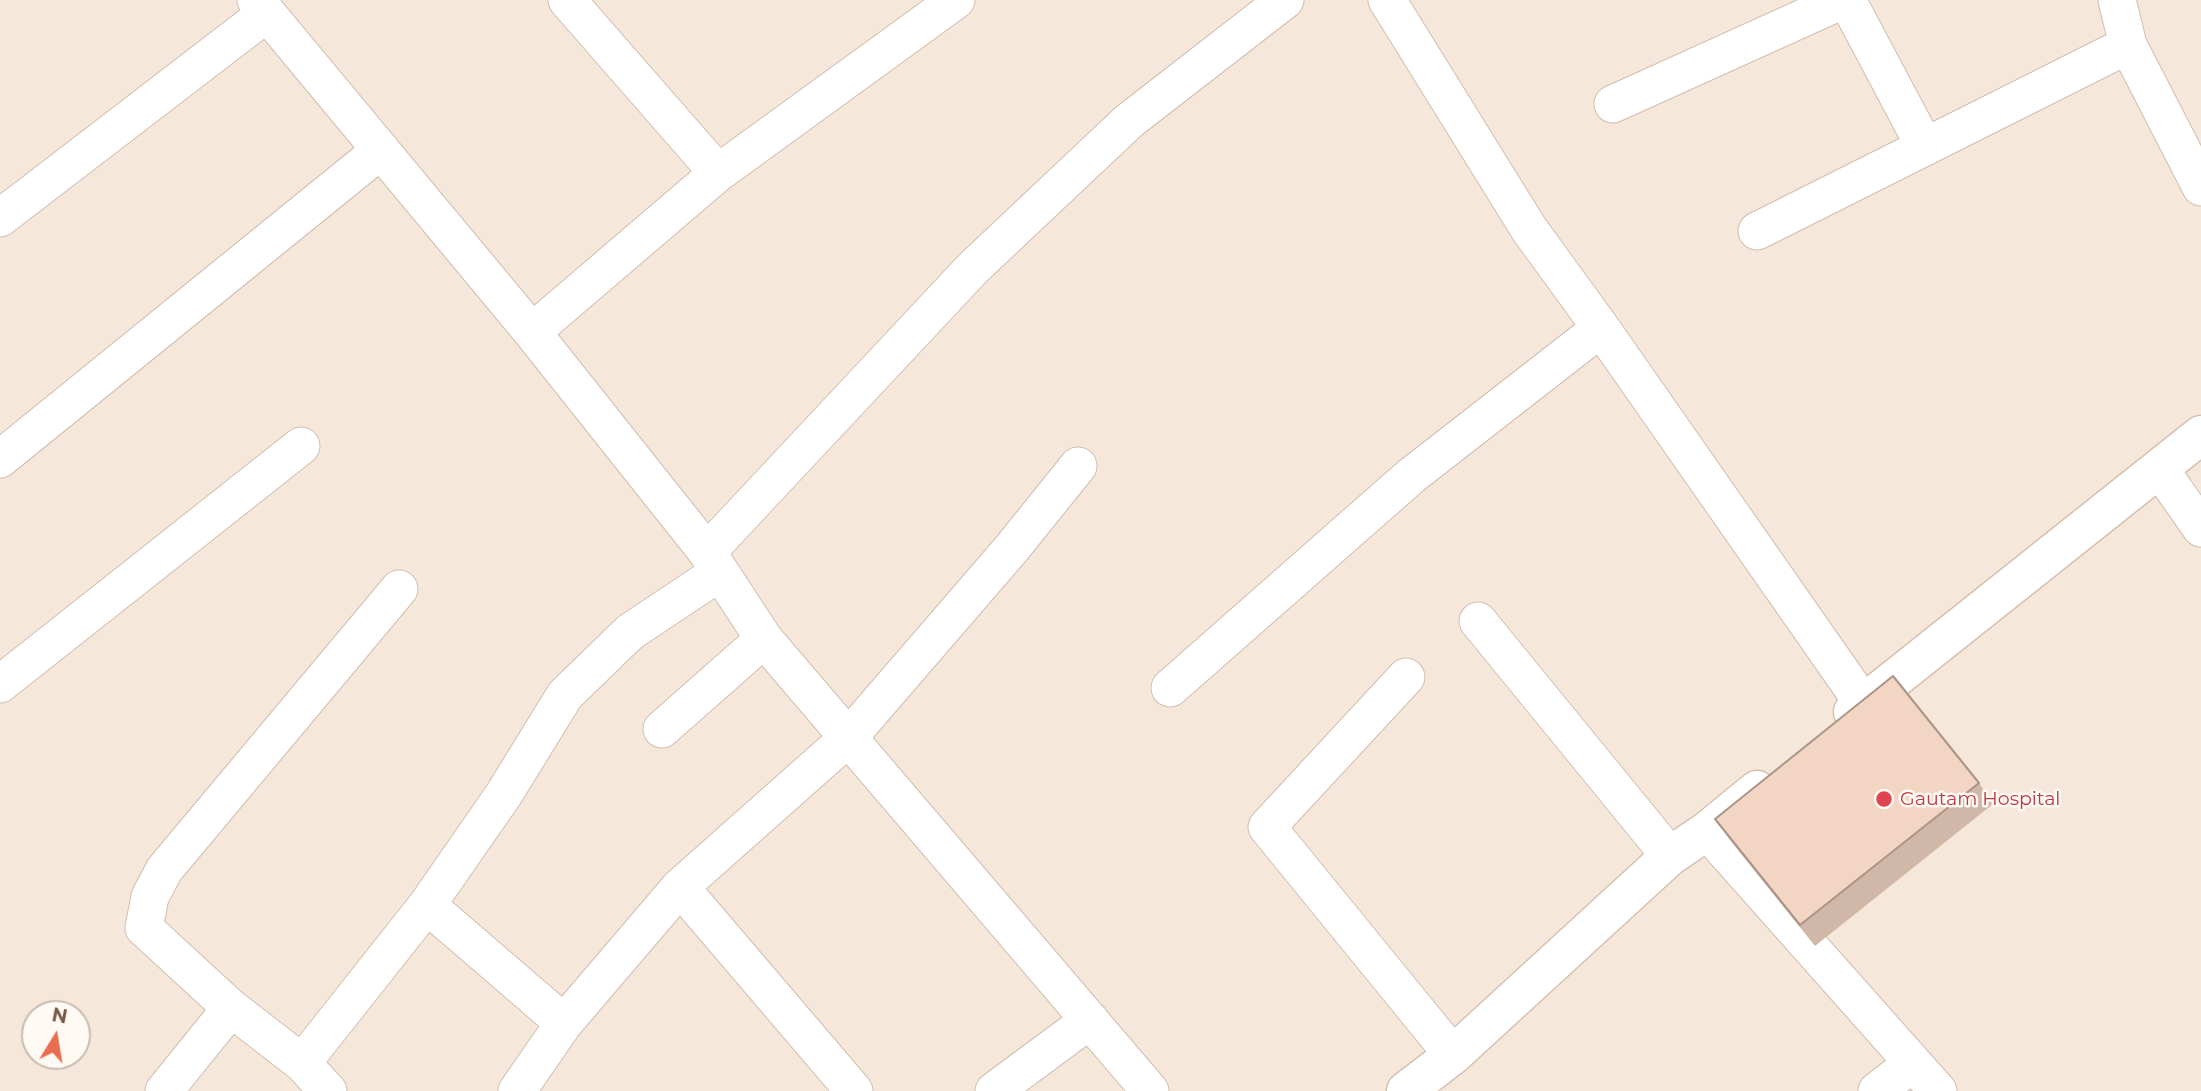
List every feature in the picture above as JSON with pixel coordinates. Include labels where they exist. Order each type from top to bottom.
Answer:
[{"type":"street","points":[[568,0],[718,173]]},
{"type":"street","points":[[532,332],[718,173],[956,0]]},
{"type":"street","points":[[302,1063],[427,905],[504,794],[565,695],[630,632],[713,562],[973,268],[1129,121],[1285,0]]},
{"type":"street","points":[[1387,0],[1529,229],[1863,703]]},
{"type":"street","points":[[1613,104],[1845,0],[1925,147]]},
{"type":"street","points":[[2118,0],[2128,45],[2201,187]]},
{"type":"street","points":[[0,218],[262,7],[532,332],[713,562],[764,639],[1150,1091]]},
{"type":"street","points":[[1757,231],[2128,45]]},
{"type":"street","points":[[0,459],[381,150]]},
{"type":"street","points":[[1170,688],[1411,476],[1601,328]]},
{"type":"street","points":[[1821,737],[2201,435]]},
{"type":"street","points":[[0,684],[301,446]]},
{"type":"street","points":[[517,1091],[564,1023],[680,887],[848,738],[1012,548],[1078,466]]},
{"type":"street","points":[[2159,468],[2201,528]]},
{"type":"street","points":[[328,1091],[302,1063],[230,1008],[144,928],[150,897],[164,870],[400,589]]},
{"type":"street","points":[[1478,621],[1670,856]]},
{"type":"street","points":[[662,729],[764,639]]},
{"type":"street","points":[[1406,677],[1267,827],[1453,1055]]},
{"type":"street","points":[[1406,1091],[1453,1055],[1670,856],[1707,831],[1779,772]]},
{"type":"street","points":[[1707,831],[1938,1091]]},
{"type":"street","points":[[680,887],[854,1091]]},
{"type":"street","points":[[427,905],[564,1023]]},
{"type":"street","points":[[164,1091],[230,1008]]},
{"type":"street","points":[[994,1091],[1090,1020]]},
{"type":"street","points":[[1877,1091],[1913,1063]]},
{"type":"shaded area","points":[[0,0],[2201,0],[2201,1091],[0,1091]]},
{"type":"building","points":[[1893,676],[1979,783],[1800,925],[1715,819]]},
{"type":"place","name":"Gautam Hospital","points":[[1884,799]]}]
